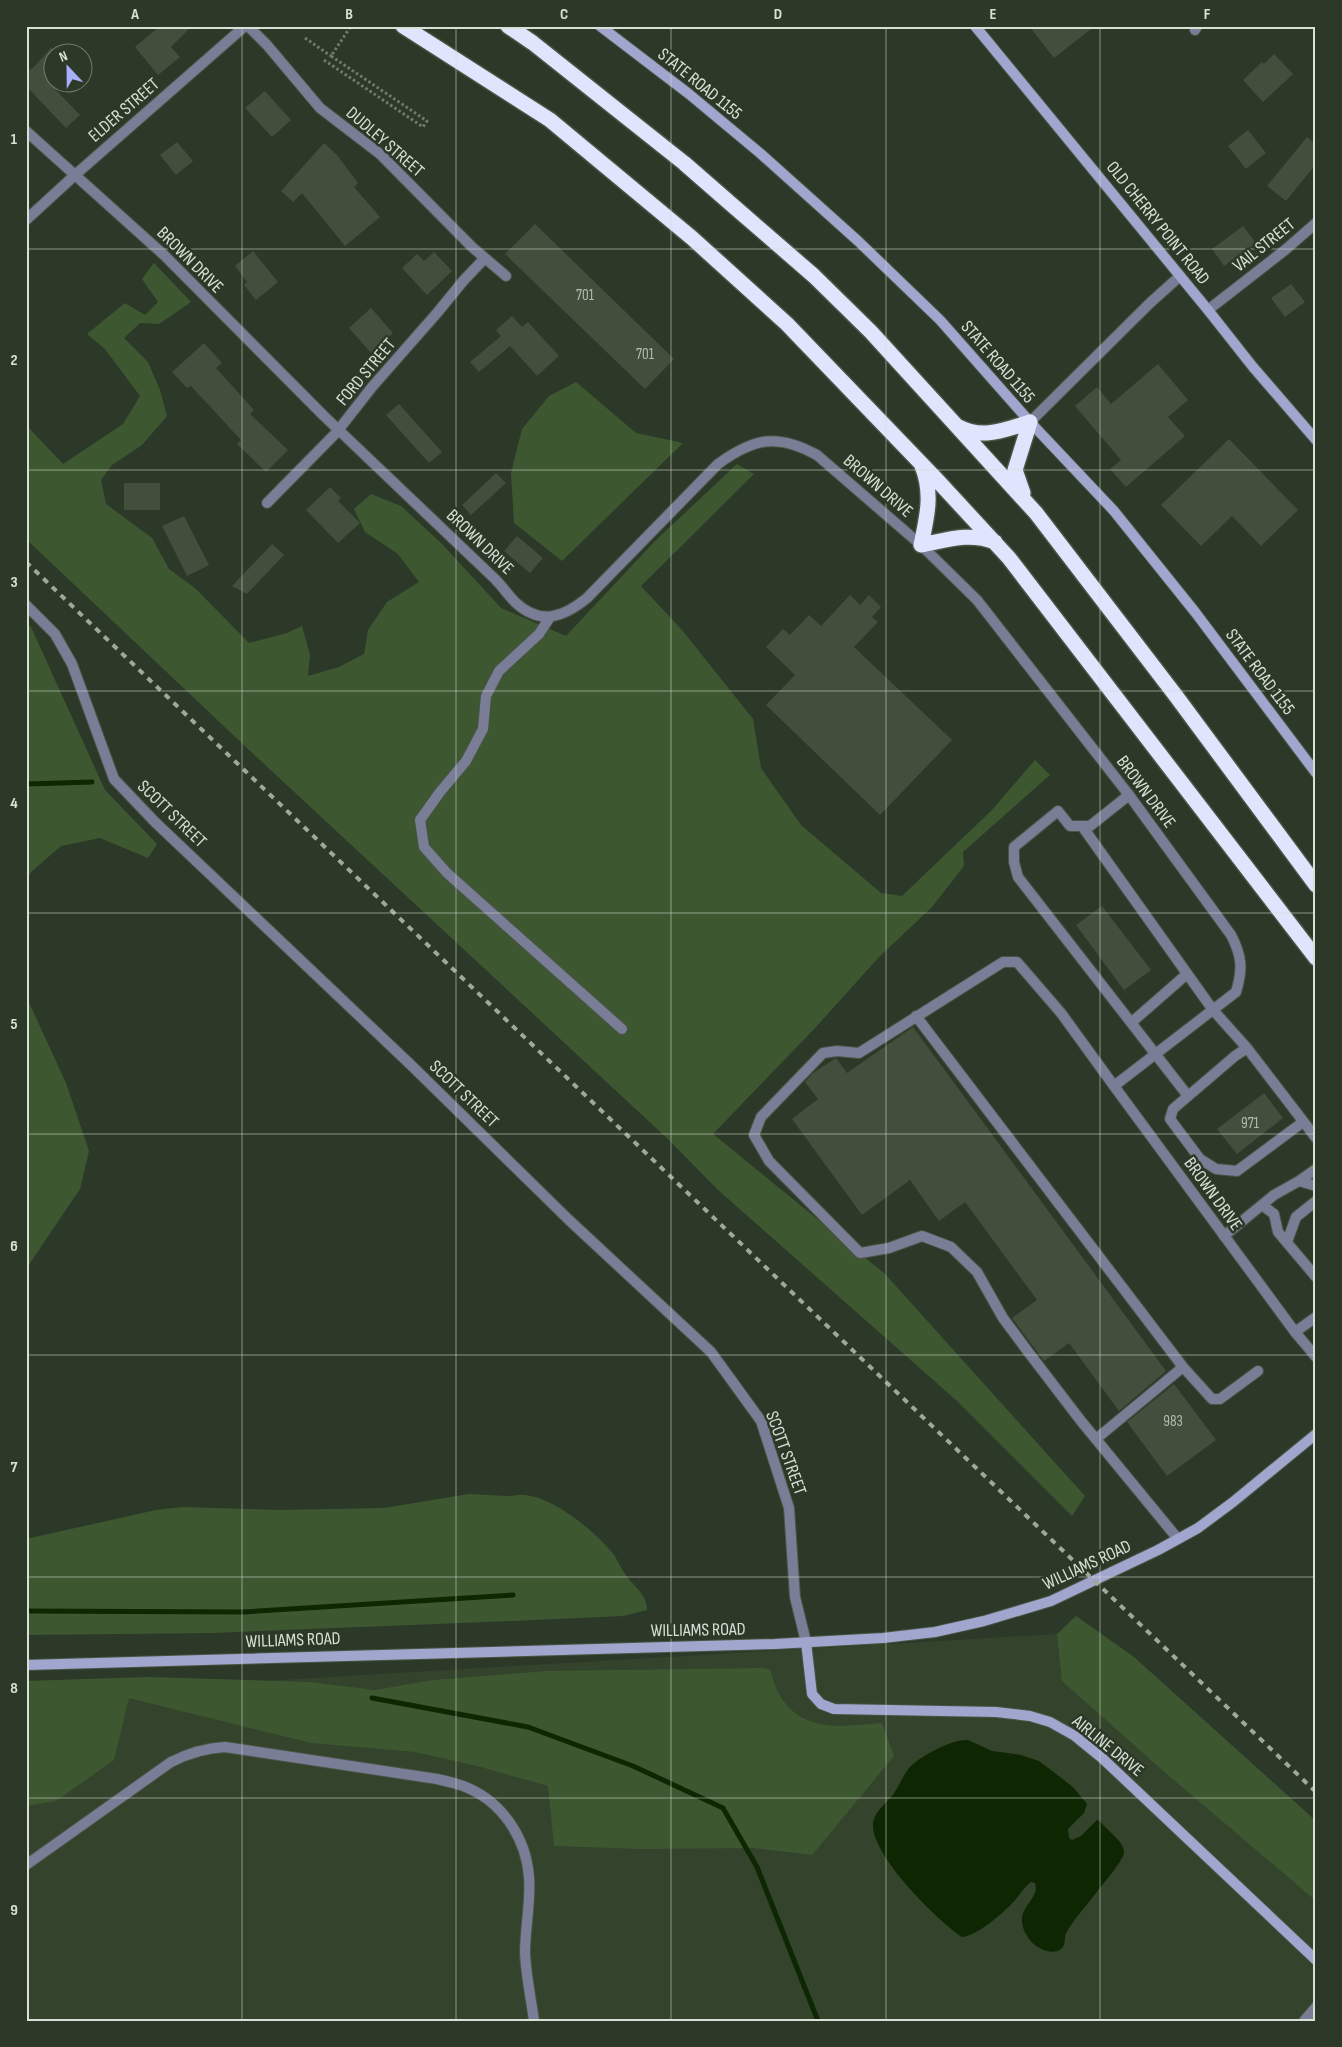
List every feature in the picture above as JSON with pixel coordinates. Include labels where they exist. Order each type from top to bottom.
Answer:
[{"type":"highway","points":[[403,26],[550,120],[692,238],[787,324],[995,542],[1316,958]]},
{"type":"highway","points":[[508,26],[533,43],[684,163],[814,276],[871,332],[1036,513]]},
{"type":"highway","points":[[952,423],[971,432],[992,434],[1030,422]]},
{"type":"highway","points":[[1030,422],[1015,470],[1020,488],[1036,513],[1176,696],[1316,884]]},
{"type":"highway","points":[[920,462],[928,482],[929,504],[921,545],[966,536],[985,538],[995,542]]},
{"type":"street","name":"ELDER STREET","points":[[26,220],[74,175],[247,26]]},
{"type":"street","name":"DUDLEY STREET","points":[[247,26],[268,45],[320,108],[380,154],[485,258],[506,276]]},
{"type":"street","name":"STATE ROAD 1155","points":[[600,26],[696,100],[761,154],[858,241],[940,320],[1030,422],[1114,511],[1195,612],[1316,773]]},
{"type":"street","name":"OLD CHERRY POINT ROAD","points":[[975,26],[1253,367],[1316,440]]},
{"type":"street","name":"BROWN DRIVE","points":[[26,131],[164,255],[340,429],[499,582],[515,602],[527,611],[550,617],[563,615],[575,608],[588,598],[718,464],[736,451],[757,443],[777,441],[791,443],[817,455],[921,545],[977,600],[1129,795],[1231,935],[1238,949],[1241,964],[1236,992],[1114,1086],[1295,1332],[1316,1357]]},
{"type":"street","name":"VAIL STREET","points":[[1208,310],[1316,224]]},
{"type":"street","name":"FORD STREET","points":[[267,503],[340,429],[372,387],[485,258]]},
{"type":"street","points":[[1030,422],[1150,303],[1180,276]]},
{"type":"street","name":"SCOTT STREET","points":[[26,605],[56,634],[72,664],[114,779],[155,822],[405,1059],[569,1220],[712,1352],[761,1421],[789,1508],[795,1597],[806,1642]]},
{"type":"street","points":[[550,617],[539,634],[499,671],[486,696],[483,728],[466,761],[420,820],[424,847],[447,873],[622,1029]]},
{"type":"street","points":[[1129,795],[1090,826],[1070,826],[1058,811],[1014,846],[1014,862],[1018,877],[1188,1096]]},
{"type":"street","points":[[1082,826],[1213,1010],[1247,1048],[1316,1138]]},
{"type":"street","points":[[1114,1086],[1061,1014],[1016,962],[1003,962],[859,1053],[837,1051],[823,1053],[761,1117],[754,1134],[770,1161],[860,1253],[889,1248],[922,1236],[951,1247],[977,1272],[1003,1318],[1096,1439],[1178,1539]]},
{"type":"street","points":[[1132,1022],[1187,974]]},
{"type":"street","points":[[916,1016],[1182,1368],[1212,1399],[1220,1399],[1258,1371]]},
{"type":"street","points":[[1247,1048],[1173,1108],[1170,1119],[1200,1159],[1216,1169],[1237,1171],[1303,1122]]},
{"type":"street","points":[[1224,1236],[1274,1195],[1316,1169]]},
{"type":"street","points":[[1299,1181],[1316,1186]]},
{"type":"street","points":[[1286,1242],[1296,1217],[1316,1201]]},
{"type":"street","points":[[1262,1205],[1274,1214],[1278,1232],[1316,1277]]},
{"type":"street","points":[[1295,1332],[1316,1317]]},
{"type":"street","points":[[1096,1439],[1182,1368]]},
{"type":"street","name":"WILLIAMS ROAD","points":[[26,1665],[806,1642],[883,1638],[935,1632],[1012,1614],[1050,1601],[1178,1539],[1198,1528],[1233,1502],[1316,1434]]},
{"type":"street","name":"AIRLINE DRIVE","points":[[806,1642],[812,1694],[821,1704],[834,1709],[996,1712],[1030,1716],[1050,1722],[1075,1736],[1102,1758],[1316,1960]]},
{"type":"street","points":[[26,1866],[171,1762],[189,1753],[208,1748],[225,1747],[438,1779],[464,1787],[485,1799],[504,1815],[517,1831],[529,1877],[526,1952],[528,1983],[534,2021]]},
{"type":"street","points":[[1304,2021],[1316,2006]]},
{"type":"path","points":[[331,56],[351,26]]},
{"type":"path","points":[[305,38],[427,121],[423,127],[324,60]]},
{"type":"shaded area","points":[[154,263],[191,302],[159,324],[140,323],[124,338],[148,362],[160,390],[167,416],[142,445],[112,465],[101,480],[106,504],[152,538],[169,569],[196,589],[249,643],[287,633],[302,626],[310,655],[308,676],[339,667],[364,654],[368,630],[387,602],[419,582],[398,554],[365,532],[354,509],[371,494],[401,506],[442,544],[501,608],[566,636],[655,541],[737,464],[754,474],[641,586],[682,630],[753,719],[761,768],[801,825],[881,893],[902,896],[991,811],[1035,760],[1050,775],[963,852],[964,866],[932,907],[879,957],[816,1027],[713,1134],[885,1274],[1085,1496],[1072,1516],[957,1401],[717,1189],[669,1140],[248,749],[26,539],[26,425],[63,464],[123,424],[140,396],[105,349],[87,334],[125,303],[145,315],[158,302],[142,279]]},
{"type":"shaded area","points":[[576,382],[636,433],[683,443],[562,561],[514,523],[511,473],[522,429],[549,396]]},
{"type":"shaded area","points":[[26,623],[31,627],[105,790],[157,844],[148,858],[100,838],[61,846],[31,872],[26,881]]},
{"type":"shaded area","points":[[26,996],[66,1083],[89,1151],[80,1189],[26,1269]]},
{"type":"shaded area","points":[[469,1494],[527,1495],[541,1499],[564,1511],[588,1528],[614,1555],[624,1573],[645,1599],[647,1610],[623,1616],[512,1621],[211,1633],[26,1635],[26,1539],[156,1510],[182,1507],[278,1510],[384,1508]]},
{"type":"shaded area","points":[[1076,1616],[1134,1657],[1316,1821],[1316,1901],[1161,1769],[1062,1681],[1057,1634]]},
{"type":"shaded area","points":[[1057,1634],[1316,1879],[1316,2021],[26,2021],[26,1695]]},
{"type":"shaded area","points":[[764,1668],[770,1670],[780,1696],[801,1717],[813,1722],[839,1726],[882,1723],[894,1756],[812,1855],[753,1848],[641,1849],[554,1846],[548,1786],[477,1766],[415,1752],[311,1743],[129,1698],[114,1760],[56,1801],[26,1806],[26,1681],[148,1677],[309,1682],[375,1690],[433,1680],[547,1671]]},
{"type":"shaded area","points":[[968,1740],[992,1751],[1021,1755],[1039,1761],[1073,1787],[1087,1804],[1084,1813],[1068,1829],[1069,1838],[1072,1840],[1081,1836],[1097,1820],[1115,1836],[1123,1848],[1124,1852],[1120,1861],[1066,1933],[1063,1946],[1059,1951],[1045,1950],[1036,1945],[1029,1939],[1023,1929],[1023,1913],[1034,1896],[1036,1890],[1035,1883],[1031,1882],[991,1922],[968,1936],[962,1937],[938,1917],[909,1888],[884,1855],[876,1840],[873,1827],[874,1818],[892,1796],[910,1767],[937,1749],[954,1742]]},
{"type":"building","points":[[160,26],[192,26],[171,47],[180,57],[158,75],[135,47]]},
{"type":"building","points":[[1029,26],[1095,26],[1054,58]]},
{"type":"building","points":[[1274,54],[1293,74],[1263,102],[1243,80],[1262,62],[1264,64]]},
{"type":"building","points":[[42,58],[42,92],[58,92],[80,115],[66,128],[26,86],[26,72]]},
{"type":"building","points":[[265,91],[291,120],[272,137],[245,108]]},
{"type":"building","points":[[1248,130],[1266,153],[1246,169],[1228,146]]},
{"type":"building","points":[[1307,137],[1316,144],[1316,164],[1286,201],[1267,186]]},
{"type":"building","points":[[177,142],[193,161],[176,175],[160,155]]},
{"type":"building","points":[[324,143],[337,155],[358,183],[354,187],[380,217],[345,246],[302,193],[293,202],[281,191]]},
{"type":"building","points":[[535,224],[674,359],[645,389],[505,254]]},
{"type":"building","points":[[1243,226],[1256,243],[1224,266],[1212,249]]},
{"type":"building","points":[[253,251],[278,282],[256,300],[244,285],[247,282],[235,266]]},
{"type":"building","points":[[434,252],[452,271],[427,295],[402,268],[417,254],[424,261]]},
{"type":"building","points":[[1291,284],[1305,302],[1285,317],[1271,298]]},
{"type":"building","points":[[371,308],[393,333],[371,353],[349,328]]},
{"type":"building","points":[[512,316],[522,327],[528,322],[559,356],[537,376],[510,346],[479,372],[470,362],[501,336],[496,330]]},
{"type":"building","points":[[204,343],[222,363],[216,368],[254,410],[250,414],[288,450],[266,472],[237,444],[241,440],[191,386],[187,388],[172,372]]},
{"type":"building","points":[[1158,364],[1188,400],[1168,417],[1185,436],[1126,487],[1110,469],[1121,460],[1075,406],[1097,387],[1111,404]]},
{"type":"building","points":[[399,404],[442,452],[429,463],[386,415]]},
{"type":"building","points":[[1229,439],[1298,510],[1261,546],[1232,516],[1201,546],[1161,505]]},
{"type":"building","points":[[496,473],[506,483],[471,515],[462,505]]},
{"type":"building","points":[[124,483],[160,483],[160,510],[124,510]]},
{"type":"building","points":[[330,487],[341,498],[338,501],[360,523],[338,543],[306,510]]},
{"type":"building","points":[[184,516],[209,565],[187,576],[162,526]]},
{"type":"building","points":[[517,536],[543,558],[530,573],[504,551]]},
{"type":"building","points":[[272,544],[284,555],[247,594],[232,586]]},
{"type":"building","points":[[850,595],[860,605],[869,595],[881,607],[872,617],[878,622],[854,647],[952,740],[880,815],[766,705],[795,675],[766,647],[783,629],[790,635],[809,615],[821,626]]},
{"type":"building","points":[[1102,906],[1151,970],[1124,990],[1076,925]]},
{"type":"building","points":[[913,1027],[1166,1371],[1119,1411],[1069,1343],[1044,1361],[1012,1318],[1037,1300],[965,1202],[939,1221],[910,1180],[862,1215],[792,1119],[818,1099],[805,1082],[813,1073],[836,1058],[847,1073]]},
{"type":"building","points":[[1264,1093],[1283,1118],[1237,1154],[1217,1129]]},
{"type":"building","points":[[1174,1384],[1216,1440],[1167,1476],[1127,1422]]},
{"type":"waterway","points":[[26,784],[92,782]]},
{"type":"waterway","points":[[26,1611],[244,1612],[513,1595]]},
{"type":"waterway","points":[[372,1698],[528,1727],[633,1766],[723,1808],[757,1867],[818,2021]]},
{"type":"railway","points":[[26,562],[1316,1792]]}]
